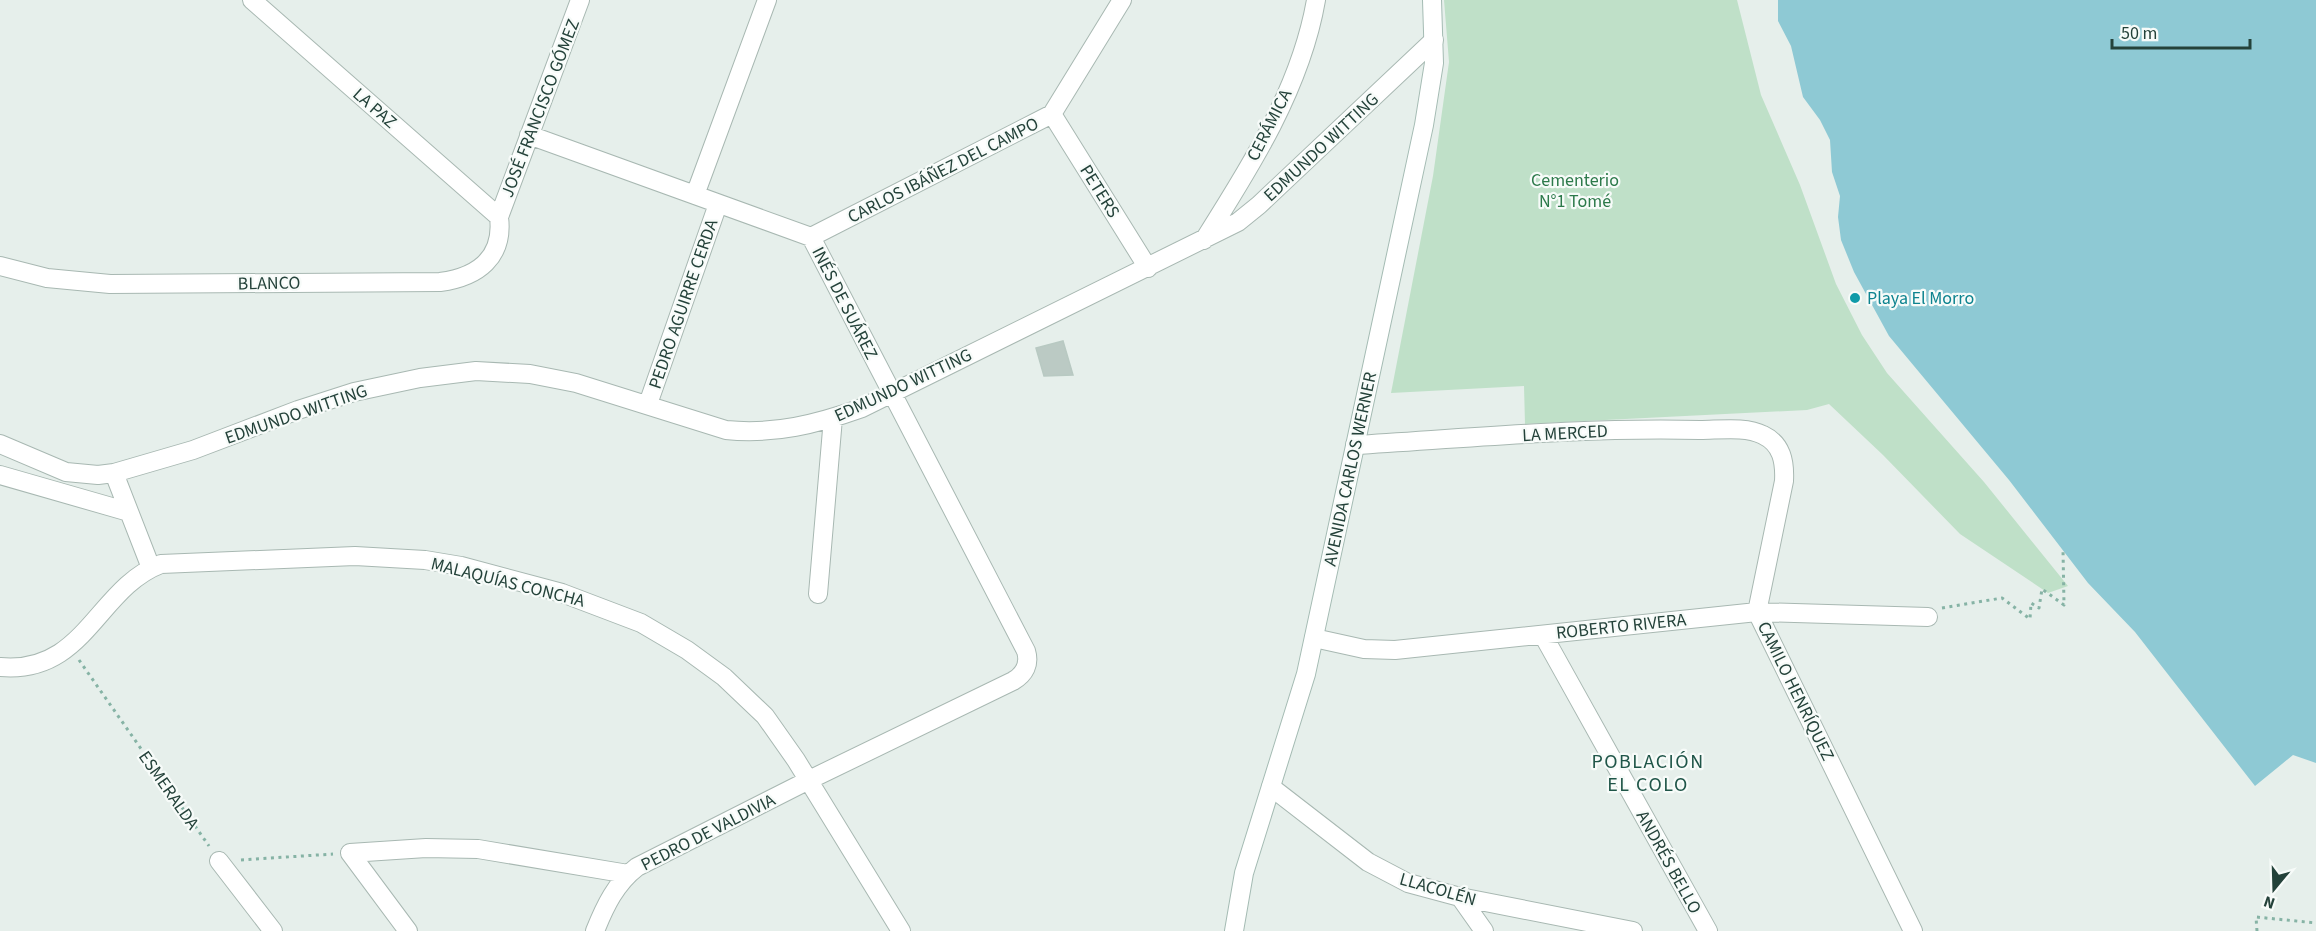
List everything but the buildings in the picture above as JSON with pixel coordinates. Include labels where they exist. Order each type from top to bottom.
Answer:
[{"type":"street","name":"LA PAZ","points":[[252,0],[499,217]]},
{"type":"street","name":"JOSÉ FRANCISCO GÓMEZ","points":[[499,217],[580,0]]},
{"type":"street","name":"PEDRO AGUIRRE CERDA","points":[[695,195],[767,0]]},
{"type":"street","name":"CARLOS IBÁÑEZ DEL CAMPO","points":[[811,237],[1052,114],[1122,0]]},
{"type":"street","name":"CERÁMICA","points":[[1203,241],[1276,116],[1305,47],[1316,0]]},
{"type":"street","name":"AVENIDA CARLOS WERNER","points":[[1234,931],[1244,873],[1295,715],[1314,638],[1424,125],[1431,86],[1434,40],[1431,0]]},
{"type":"street","name":"EDMUNDO WITTING","points":[[0,444],[53,468],[81,474],[114,473],[233,436],[324,401],[420,378],[476,371],[530,374],[576,383],[648,404],[704,425],[746,432],[778,431],[833,418],[892,393],[1228,228],[1249,214],[1434,40]]},
{"type":"street","name":"PETERS","points":[[1052,114],[1148,268]]},
{"type":"street","name":"INÉS DE SUÁREZ","points":[[529,135],[811,237],[1026,651],[1028,659],[1026,668]]},
{"type":"street","name":"PEDRO AGUIRRE CERDA","points":[[648,404],[718,204]]},
{"type":"street","name":"BLANCO","points":[[0,266],[47,278],[110,284],[440,282],[461,277],[486,263],[497,245],[499,217]]},
{"type":"street","points":[[818,594],[833,418]]},
{"type":"street","name":"LA MERCED","points":[[1355,445],[1662,430],[1751,431],[1772,440]]},
{"type":"street","name":"CAMILO HENRÍQUEZ","points":[[1772,440],[1782,454],[1784,481],[1757,612],[1912,931]]},
{"type":"street","points":[[114,473],[151,568]]},
{"type":"street","points":[[75,497],[81,474]]},
{"type":"street","points":[[0,476],[129,512]]},
{"type":"street","name":"MALAQUÍAS CONCHA","points":[[0,667],[18,667],[51,659],[69,646],[130,583],[151,568],[171,563],[355,556],[390,557],[461,566],[562,592],[641,623],[687,650],[724,676],[765,716],[809,780],[901,931]]},
{"type":"street","name":"ROBERTO RIVERA","points":[[1314,638],[1364,649],[1395,650],[1757,612],[1928,617]]},
{"type":"street","name":"ANDRÉS BELLO","points":[[1543,635],[1708,931]]},
{"type":"street","name":"PEDRO DE VALDIVIA","points":[[350,853],[426,848],[478,849],[628,874],[809,780],[1013,681],[1026,668]]},
{"type":"street","name":"LLACOLÉN","points":[[1271,787],[1379,870],[1408,883],[1460,897],[1633,931]]},
{"type":"street","points":[[350,853],[408,931]]},
{"type":"street","points":[[219,861],[273,931]]},
{"type":"street","points":[[595,931],[608,902],[628,874]]},
{"type":"street","points":[[1460,897],[1484,931]]},
{"type":"path","points":[[1928,617],[1940,608],[2002,598],[2030,620],[2031,603],[2039,608],[2042,589],[2064,605],[2063,549]]},
{"type":"path","name":"ESMERALDA","points":[[69,646],[219,861]]},
{"type":"path","points":[[219,861],[350,853]]},
{"type":"path","points":[[2257,931],[2256,917],[2316,923]]},
{"type":"green space","name":"Cementerio N°1 Tomé","points":[[1444,0],[1737,0],[1761,95],[1800,185],[1836,284],[1862,335],[1887,373],[1984,482],[2068,586],[2048,593],[1960,534],[1883,455],[1829,404],[1807,410],[1525,424],[1524,386],[1391,393],[1433,176],[1449,62]]},
{"type":"water","points":[[1778,0],[2316,0],[2316,763],[2293,755],[2255,786],[2135,632],[2088,583],[2009,480],[1889,336],[1854,272],[1841,240],[1838,217],[1840,196],[1832,172],[1830,140],[1820,120],[1803,97],[1791,46],[1778,21]]},
{"type":"place","name":"Playa El Morro","points":[[1855,298]]},
{"type":"district","name":"POBLACIÓN EL COLO","points":[[1648,772]]}]
